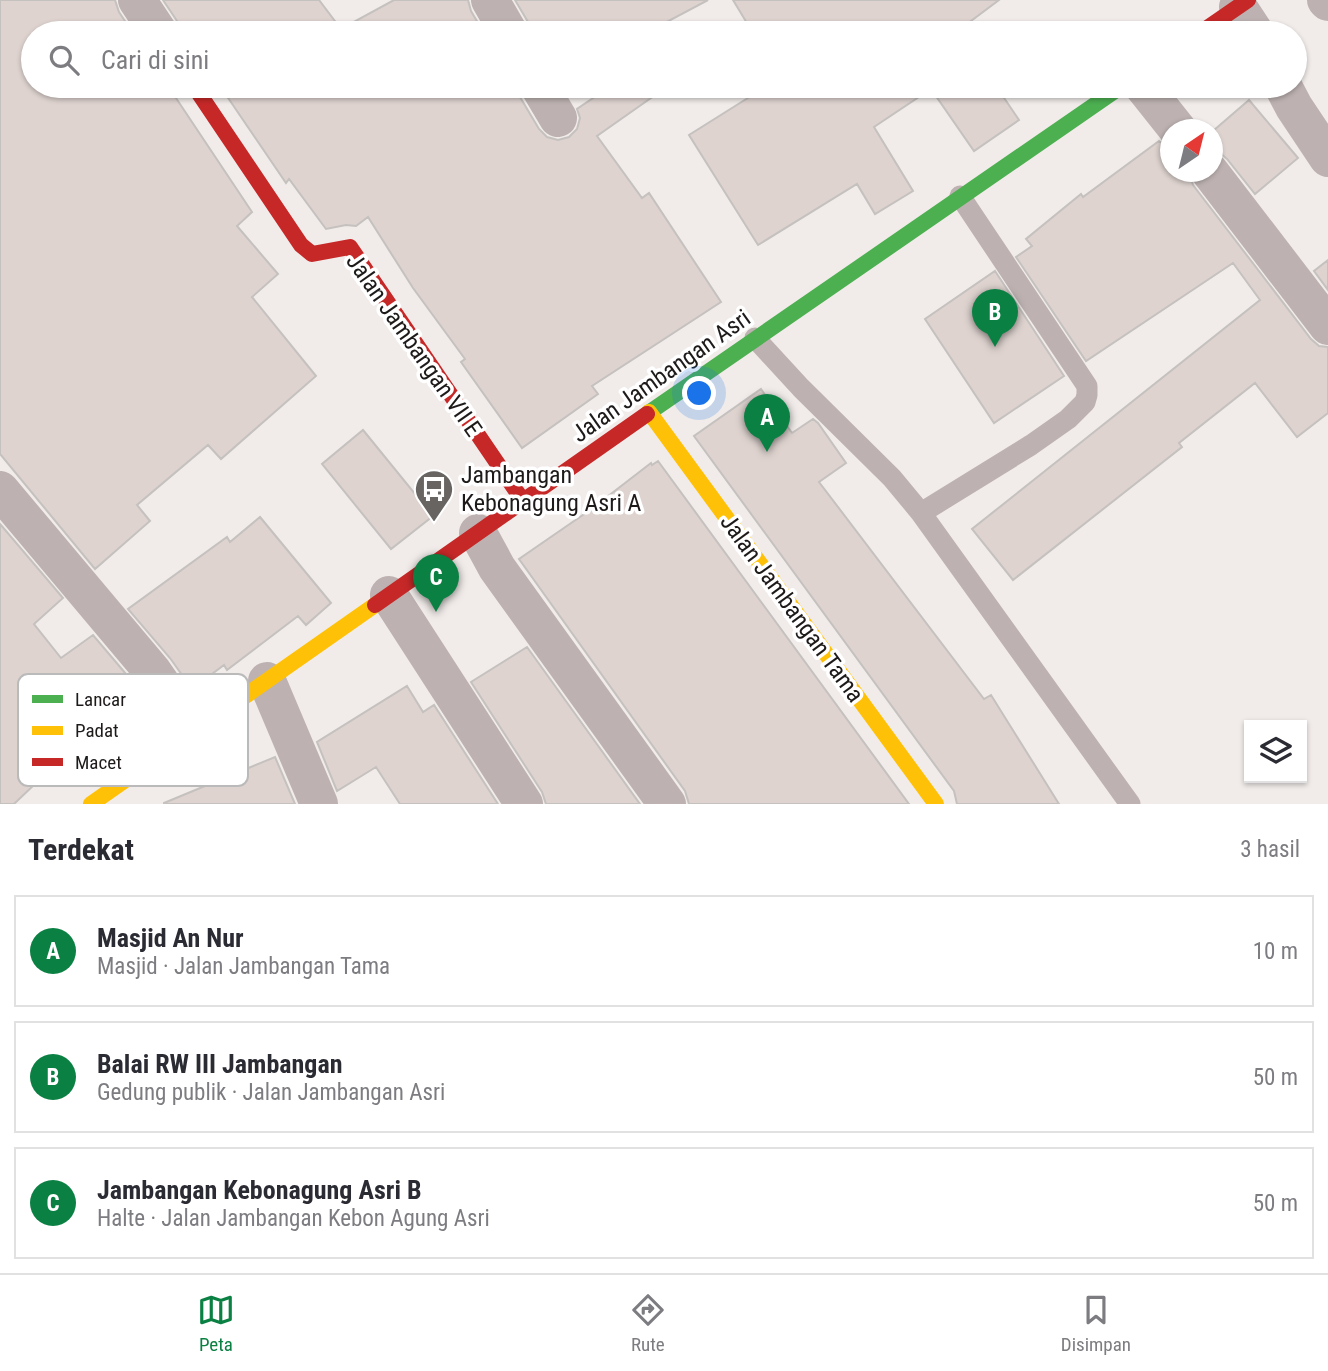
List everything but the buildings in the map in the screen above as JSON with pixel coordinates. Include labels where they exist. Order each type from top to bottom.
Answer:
[{"type":"street","points":[[137,0],[151,21]]},
{"type":"street","points":[[490,0],[502,21]]},
{"type":"street","points":[[1230,21],[1247,14]]},
{"type":"street","name":"Jalan Jambangan VII E","points":[[202,98],[301,246],[312,254],[350,247],[523,501]]},
{"type":"street","points":[[546,98],[558,118]]},
{"type":"street","name":"Jalan Jambangan Asri","points":[[248,694],[755,338],[1104,98]]},
{"type":"street","points":[[1153,98],[1169,119]]},
{"type":"street","points":[[1289,98],[1328,158]]},
{"type":"street","points":[[1218,182],[1328,326]]},
{"type":"street","name":"Jalan Jambangan Tama","points":[[649,412],[936,804]]},
{"type":"street","points":[[0,490],[155,674]]},
{"type":"street","points":[[478,533],[496,568],[667,804]]},
{"type":"street","points":[[389,595],[524,804]]},
{"type":"street","points":[[267,681],[319,804]]},
{"type":"street","name":"Jalan Jambangan Asri","points":[[91,804],[117,786]]},
{"type":"lane","points":[[921,513],[1061,425],[1082,407],[1087,395],[1087,386],[960,196]]},
{"type":"lane","points":[[755,338],[892,478],[921,513],[1130,804]]},
{"type":"traffic: fast","points":[[647,414],[1105,98]]},
{"type":"traffic: slow","points":[[649,412],[936,804]]},
{"type":"traffic: slow","points":[[248,694],[375,605]]},
{"type":"traffic: slow","points":[[91,804],[117,786]]},
{"type":"traffic: jam","points":[[1217,21],[1248,0]]},
{"type":"traffic: jam","points":[[202,98],[301,245],[312,254],[350,247],[523,501]]},
{"type":"traffic: jam","points":[[375,605],[647,414]]},
{"type":"place","name":"Balai RW III Jambangan","points":[[995,347]]},
{"type":"place","name":"Masjid An Nur","points":[[767,452]]},
{"type":"place","name":"Jambangan Kebonagung Asri A","points":[[434,523]]},
{"type":"place","name":"Jambangan Kebonagung Asri B","points":[[436,612]]}]
